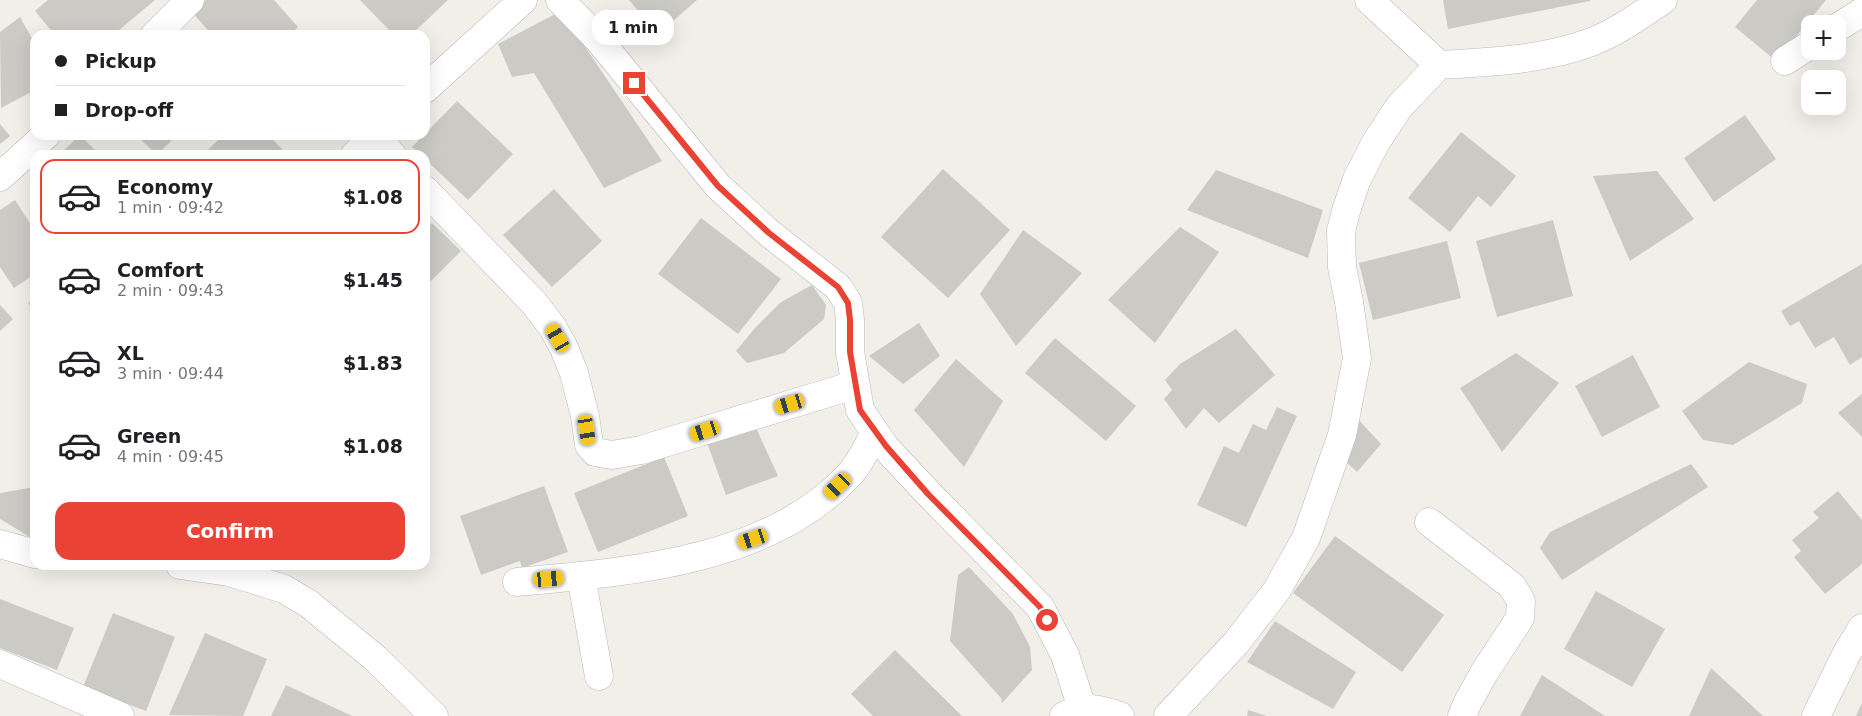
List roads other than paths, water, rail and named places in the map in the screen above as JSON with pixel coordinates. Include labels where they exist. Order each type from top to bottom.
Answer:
[{"type":"street","points":[[160,30],[190,0]]},
{"type":"street","points":[[430,84],[523,0]]},
{"type":"street","points":[[560,0],[598,39],[718,186],[769,233],[838,287],[848,303],[850,352],[854,385],[860,410],[875,433],[928,494],[1040,607],[1065,655],[1073,712],[1107,712],[1120,716]]},
{"type":"street","points":[[1369,0],[1439,65]]},
{"type":"street","points":[[1168,716],[1236,643],[1277,590],[1306,538],[1342,435],[1357,358],[1351,310],[1342,267],[1341,231],[1357,179],[1376,142],[1399,107],[1439,65],[1496,61],[1551,54],[1594,41],[1633,20],[1663,0]]},
{"type":"street","points":[[1846,22],[1862,12]]},
{"type":"street","points":[[1785,61],[1801,51]]},
{"type":"street","points":[[0,177],[41,140]]},
{"type":"street","points":[[430,195],[534,303],[553,328],[564,348],[574,373],[590,445],[595,452],[612,455],[641,450],[854,385]]},
{"type":"street","points":[[517,582],[581,576],[680,560],[753,539],[798,517],[826,497],[850,474],[875,433]]},
{"type":"street","points":[[1429,522],[1512,586],[1521,601],[1520,618],[1484,673],[1462,716]]},
{"type":"street","points":[[0,544],[30,553]]},
{"type":"street","points":[[215,570],[229,572],[284,589],[309,604],[375,658],[434,716]]},
{"type":"street","points":[[581,576],[599,676]]},
{"type":"street","points":[[1816,716],[1847,653],[1862,628]]},
{"type":"street","points":[[0,664],[120,716]]}]
